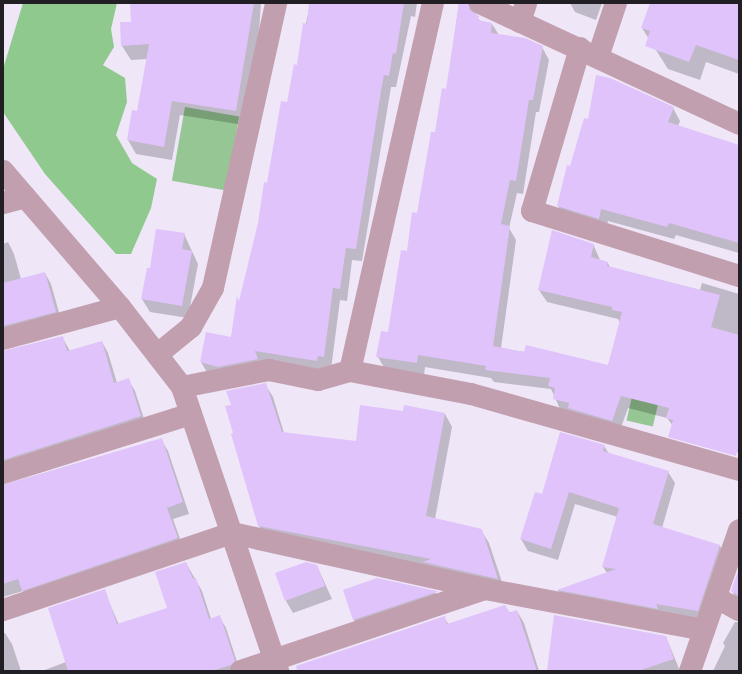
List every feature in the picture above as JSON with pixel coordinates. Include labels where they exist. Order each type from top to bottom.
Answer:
[{"type":"street","points":[[158,354],[191,327],[213,288],[276,3]]},
{"type":"street","points":[[350,371],[434,3]]},
{"type":"street","points":[[480,3],[523,12],[589,52],[739,124]]},
{"type":"street","points":[[616,3],[589,52],[532,211],[739,276]]},
{"type":"street","points":[[3,171],[120,307],[158,354],[182,387],[276,665]]},
{"type":"street","points":[[3,203],[25,198]]},
{"type":"street","points":[[3,339],[120,307]]},
{"type":"street","points":[[182,387],[269,370],[318,380],[350,371],[471,394],[739,470]]},
{"type":"street","points":[[3,473],[191,414]]},
{"type":"street","points":[[688,670],[717,598],[739,530]]},
{"type":"street","points":[[3,610],[232,533],[485,589],[704,630]]},
{"type":"street","points":[[241,671],[276,665],[485,589]]},
{"type":"street","points":[[717,598],[739,610]]},
{"type":"green space","points":[[23,3],[117,3],[111,29],[114,47],[103,65],[125,78],[127,102],[116,135],[132,163],[157,179],[151,208],[131,254],[116,254],[45,174],[3,112],[3,69]]},
{"type":"green space","points":[[185,107],[239,117],[226,190],[172,181]]},
{"type":"green space","points":[[640,362],[666,368],[653,427],[627,420]]},
{"type":"building","points":[[130,3],[254,3],[236,111],[172,101],[164,147],[127,140],[132,110],[137,111],[149,44],[121,46],[120,22],[131,22]]},
{"type":"building","points":[[309,3],[404,3],[396,54],[393,53],[389,76],[384,75],[356,249],[346,248],[340,289],[333,288],[324,357],[318,356],[317,361],[255,351],[258,359],[218,367],[200,362],[206,332],[231,337],[237,296],[239,301],[258,223],[264,182],[267,183],[281,101],[287,102],[294,64],[297,65],[303,23],[307,24]]},
{"type":"building","points":[[459,3],[468,3],[470,10],[479,16],[478,20],[492,23],[491,33],[525,38],[543,46],[533,100],[529,100],[516,181],[510,180],[501,224],[510,226],[493,346],[524,352],[526,345],[608,365],[622,312],[612,310],[612,307],[538,290],[552,230],[594,244],[591,257],[608,262],[607,266],[720,295],[711,327],[739,335],[739,444],[736,456],[668,437],[673,420],[666,418],[669,408],[621,396],[612,421],[568,408],[569,403],[553,399],[555,388],[548,386],[550,378],[485,370],[486,366],[418,355],[417,363],[376,357],[381,331],[388,332],[401,250],[407,251],[412,212],[417,213],[431,132],[435,132],[442,88],[446,89]]},
{"type":"building","points":[[650,3],[739,3],[739,60],[696,45],[689,62],[645,46],[650,31],[641,28]]},
{"type":"building","points":[[596,75],[610,78],[674,107],[668,122],[739,145],[739,243],[669,223],[667,227],[601,209],[599,219],[557,206],[567,165],[570,166],[584,118],[588,119]]},
{"type":"building","points":[[156,229],[185,233],[182,249],[192,251],[182,306],[141,299],[147,268],[150,268]]},
{"type":"building","points":[[45,272],[56,312],[3,326],[3,283]]},
{"type":"building","points":[[63,336],[67,351],[102,341],[114,383],[129,378],[141,416],[3,460],[3,351]]},
{"type":"building","points":[[266,383],[282,432],[356,441],[360,405],[403,411],[404,405],[445,413],[426,516],[482,529],[498,579],[423,562],[431,559],[258,526],[231,434],[233,433],[225,406],[231,405],[226,391]]},
{"type":"building","points":[[560,432],[605,445],[603,451],[669,471],[653,524],[720,545],[698,611],[656,604],[658,609],[557,590],[616,569],[602,567],[619,508],[569,492],[551,549],[520,539],[535,492],[542,494]]},
{"type":"building","points":[[162,438],[183,502],[167,508],[178,538],[22,591],[18,579],[3,584],[3,485]]},
{"type":"building","points":[[186,562],[193,579],[196,578],[209,619],[220,615],[235,661],[231,665],[212,671],[68,671],[48,608],[105,589],[117,624],[167,608],[155,572]]},
{"type":"building","points":[[306,562],[317,565],[325,586],[285,601],[275,573]]},
{"type":"building","points":[[739,568],[739,596],[731,591]]},
{"type":"building","points":[[377,578],[437,592],[353,620],[343,590]]},
{"type":"building","points":[[505,605],[510,613],[517,610],[537,671],[297,671],[296,666],[445,616],[447,624]]},
{"type":"building","points":[[554,615],[666,636],[674,659],[638,671],[547,671]]}]
